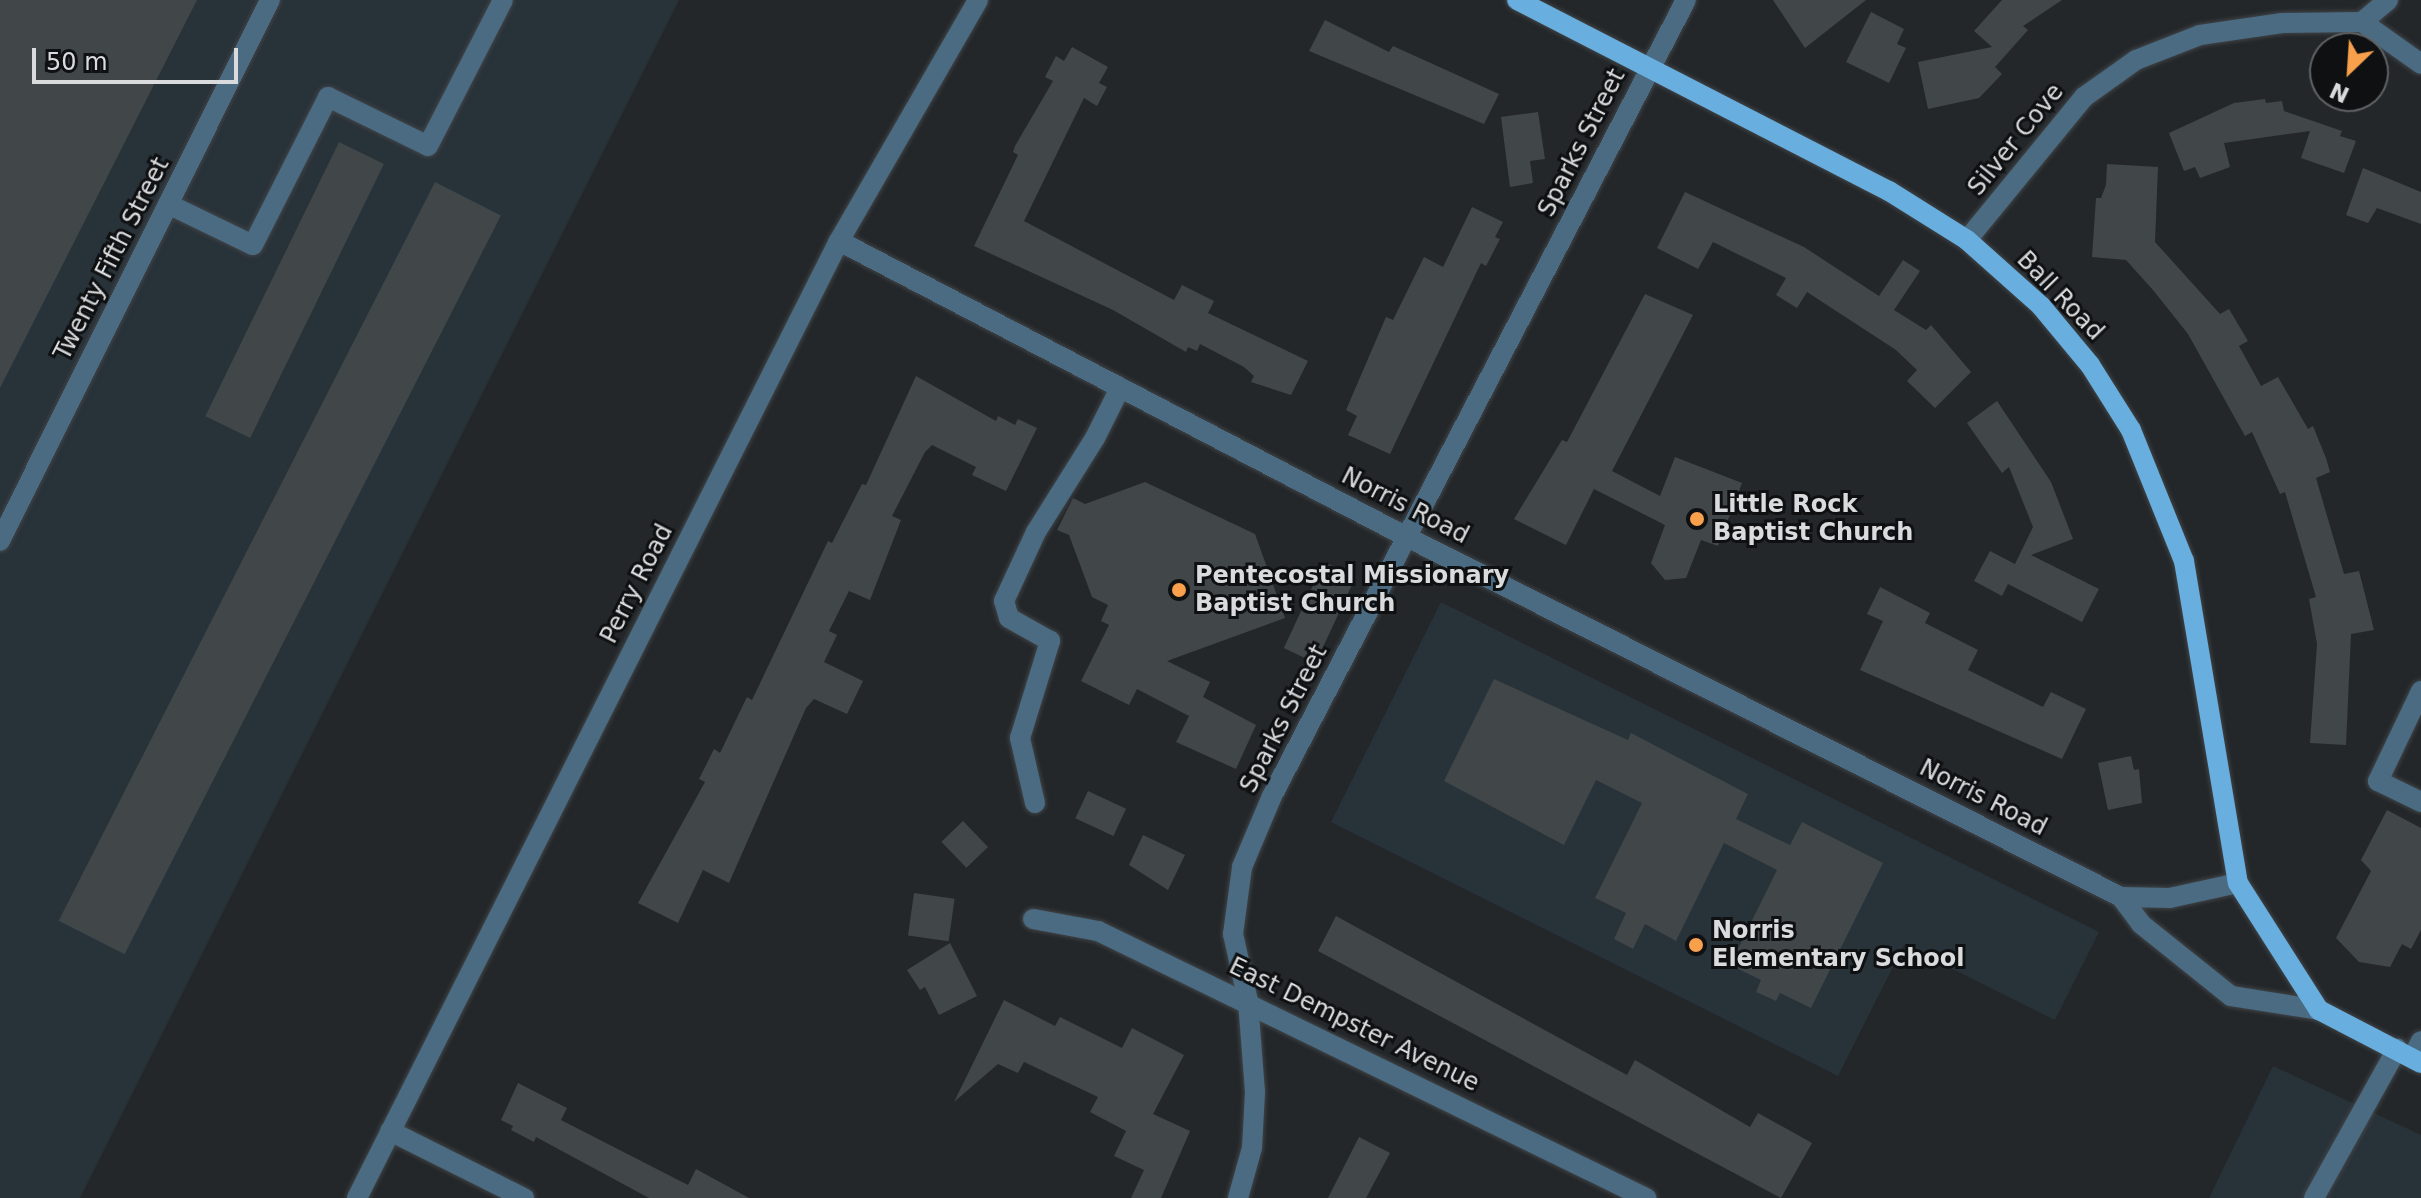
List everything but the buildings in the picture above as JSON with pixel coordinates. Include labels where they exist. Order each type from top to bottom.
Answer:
[{"type":"main road","name":"Ball Road","points":[[1517,0],[1889,191],[1967,240],[2041,306],[2090,365],[2131,430],[2184,561],[2238,883]]},
{"type":"main road","points":[[2238,883],[2319,1010]]},
{"type":"main road","name":"Norris Road","points":[[2319,1010],[2413,1053]]},
{"type":"street","name":"Twenty Fifth Street","points":[[0,541],[270,0]]},
{"type":"street","points":[[168,204],[253,245],[328,97],[428,146],[503,0]]},
{"type":"street","name":"Perry Road","points":[[357,1198],[839,241],[978,0]]},
{"type":"street","name":"Sparks Street","points":[[1238,1198],[1252,1148],[1255,1092],[1248,1001],[1233,934],[1242,867],[1272,796],[1686,0]]},
{"type":"street","points":[[2388,0],[2362,22],[2421,64]]},
{"type":"street","name":"Silver Cove","points":[[1967,240],[2084,97],[2136,60],[2200,35],[2282,23],[2362,22]]},
{"type":"street","name":"Norris Road","points":[[839,241],[1407,537],[2121,897],[2170,898],[2238,883]]},
{"type":"street","points":[[1035,803],[1020,738],[1050,641],[1009,618],[1004,601],[1036,532],[1095,438],[1120,388]]},
{"type":"street","points":[[2421,691],[2378,781],[2421,802]]},
{"type":"street","name":"Norris Road","points":[[2121,897],[2141,924],[2231,996],[2319,1010]]},
{"type":"street","name":"East Dempster Avenue","points":[[1033,919],[1098,931],[1248,1001],[1646,1198]]},
{"type":"street","points":[[2314,1198],[2413,1053]]},
{"type":"street","points":[[390,1131],[524,1198]]},
{"type":"shaded area","points":[[0,0],[679,0],[80,1198],[0,1198]]},
{"type":"shaded area","points":[[1441,602],[2099,932],[2055,1020],[1904,945],[1838,1076],[1331,822]]},
{"type":"shaded area","points":[[2273,1066],[2421,1135],[2421,1198],[2209,1198]]},
{"type":"place","name":"Little Rock Baptist Church","points":[[1697,519]]},
{"type":"place","name":"Pentecostal Missionary Baptist Church","points":[[1179,590]]},
{"type":"place","name":"Norris Elementary School","points":[[1696,945]]}]
